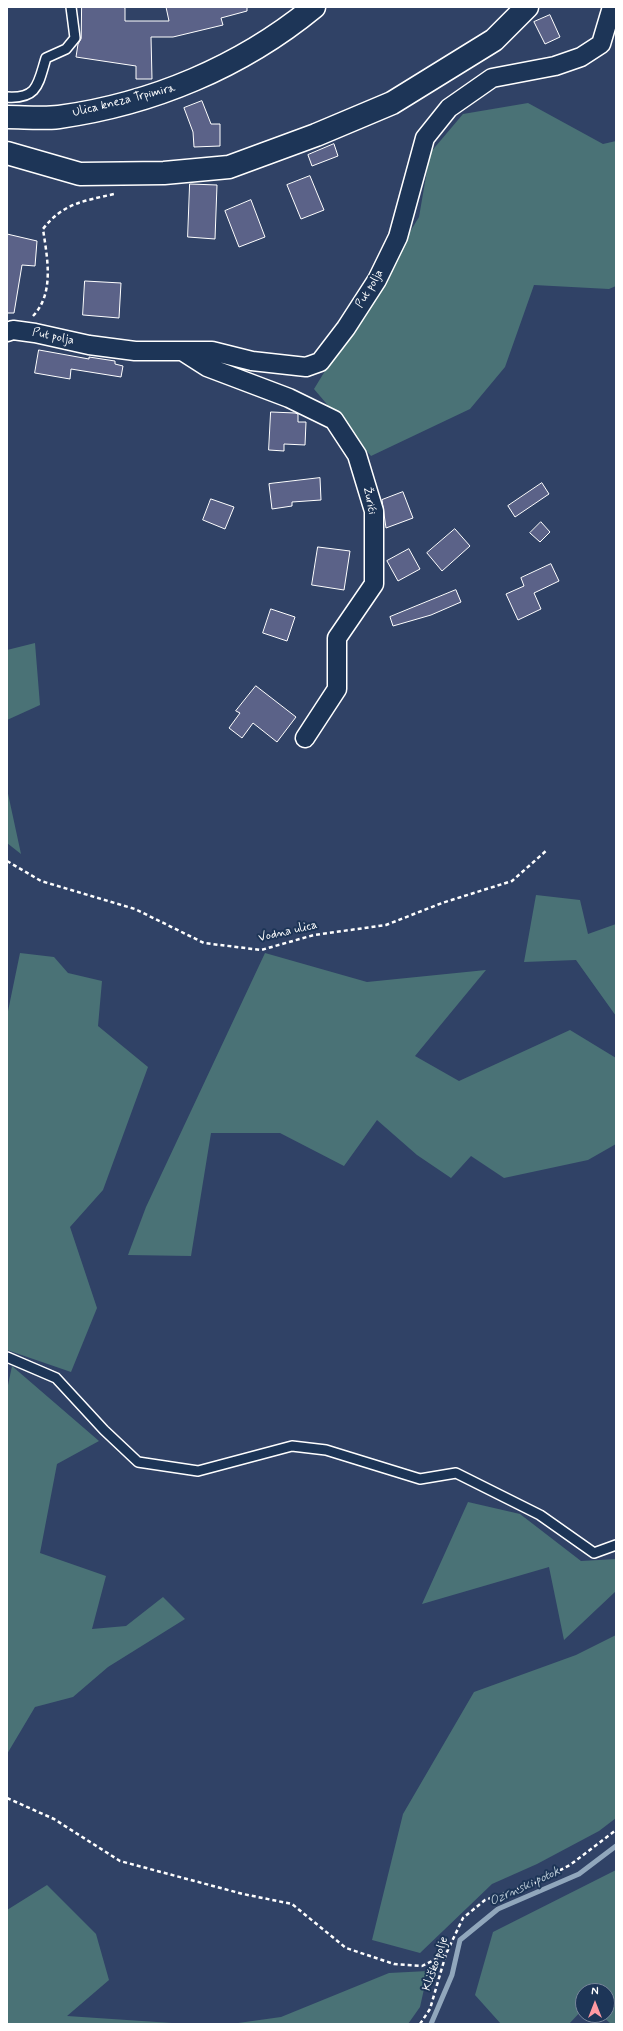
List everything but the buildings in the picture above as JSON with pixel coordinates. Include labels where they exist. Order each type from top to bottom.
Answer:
[{"type":"street","name":"Ulica kneza Trpimira","points":[[7,117],[57,117],[116,105],[175,89],[233,62],[285,31],[314,7]]},
{"type":"street","points":[[7,153],[80,174],[164,173],[229,167],[316,135],[392,103],[494,40],[527,7]]},
{"type":"street","name":"Put polja","points":[[10,331],[89,345],[135,351],[212,351],[252,361],[306,367],[320,362],[346,328],[377,280],[398,237],[424,138],[449,108],[492,78],[555,66],[581,57],[601,44],[612,7]]},
{"type":"street","name":"Žurići","points":[[182,351],[207,367],[289,398],[334,420],[358,455],[374,511],[374,584],[337,638],[337,689],[305,738]]},
{"type":"lane","points":[[7,98],[21,98],[32,93],[38,84],[46,58],[66,49],[75,38],[71,7]]},
{"type":"lane","points":[[7,1357],[56,1378],[104,1430],[138,1462],[198,1471],[292,1446],[326,1450],[420,1479],[456,1473],[540,1515],[594,1553],[616,1545]]},
{"type":"path","points":[[10,331],[35,315],[45,298],[49,268],[43,229],[53,216],[81,201],[116,194]]},
{"type":"path","name":"Vodna ulica","points":[[7,861],[41,881],[135,909],[204,943],[261,950],[314,935],[386,925],[442,903],[512,881],[547,850]]},
{"type":"path","points":[[7,1798],[54,1819],[120,1860],[243,1894],[292,1904],[346,1948],[394,1964],[422,1966],[446,1954]]},
{"type":"path","name":"Kliško polje","points":[[420,2024],[430,2009],[446,1954],[462,1918],[485,1900],[535,1883],[570,1865],[616,1830]]},
{"type":"green space","points":[[528,103],[603,144],[616,141],[616,286],[609,289],[534,285],[505,367],[470,409],[371,456],[314,389],[419,217],[430,153],[463,114]]},
{"type":"green space","points":[[35,643],[40,705],[7,720],[7,650]]},
{"type":"green space","points":[[7,789],[21,854],[7,843]]},
{"type":"green space","points":[[536,895],[580,900],[588,934],[616,924],[616,1016],[576,960],[524,962]]},
{"type":"green space","points":[[20,953],[54,957],[68,973],[102,981],[98,1026],[148,1067],[103,1190],[70,1227],[97,1308],[71,1372],[7,1350],[7,1016]]},
{"type":"green space","points":[[265,953],[367,982],[486,970],[415,1056],[459,1081],[570,1030],[616,1058],[616,1144],[588,1160],[504,1178],[471,1156],[451,1178],[417,1155],[377,1120],[344,1166],[280,1133],[211,1133],[191,1256],[128,1255],[146,1207]]},
{"type":"green space","points":[[12,1366],[99,1441],[57,1464],[40,1553],[106,1576],[92,1629],[126,1626],[163,1597],[185,1619],[108,1667],[73,1697],[35,1707],[7,1754],[7,1390]]},
{"type":"green space","points":[[468,1502],[520,1514],[581,1561],[616,1559],[616,1591],[564,1640],[549,1567],[422,1604]]},
{"type":"green space","points":[[616,1635],[616,1818],[599,1831],[537,1864],[492,1884],[420,1953],[372,1940],[403,1814],[474,1692],[576,1655]]},
{"type":"green space","points":[[616,1870],[616,2024],[610,2023],[615,2023],[615,1983],[575,1983],[575,2018],[569,2024],[501,2024],[475,1995],[493,1932]]},
{"type":"green space","points":[[47,1885],[96,1934],[109,1980],[67,2016],[187,2024],[7,2024],[7,1910]]},
{"type":"green space","points":[[428,1971],[420,2007],[408,2024],[231,2024],[281,2017],[389,1973]]},
{"type":"waterway","name":"Ozrnski potok","points":[[431,2024],[452,1975],[460,1940],[498,1909],[579,1874],[616,1846]]}]
